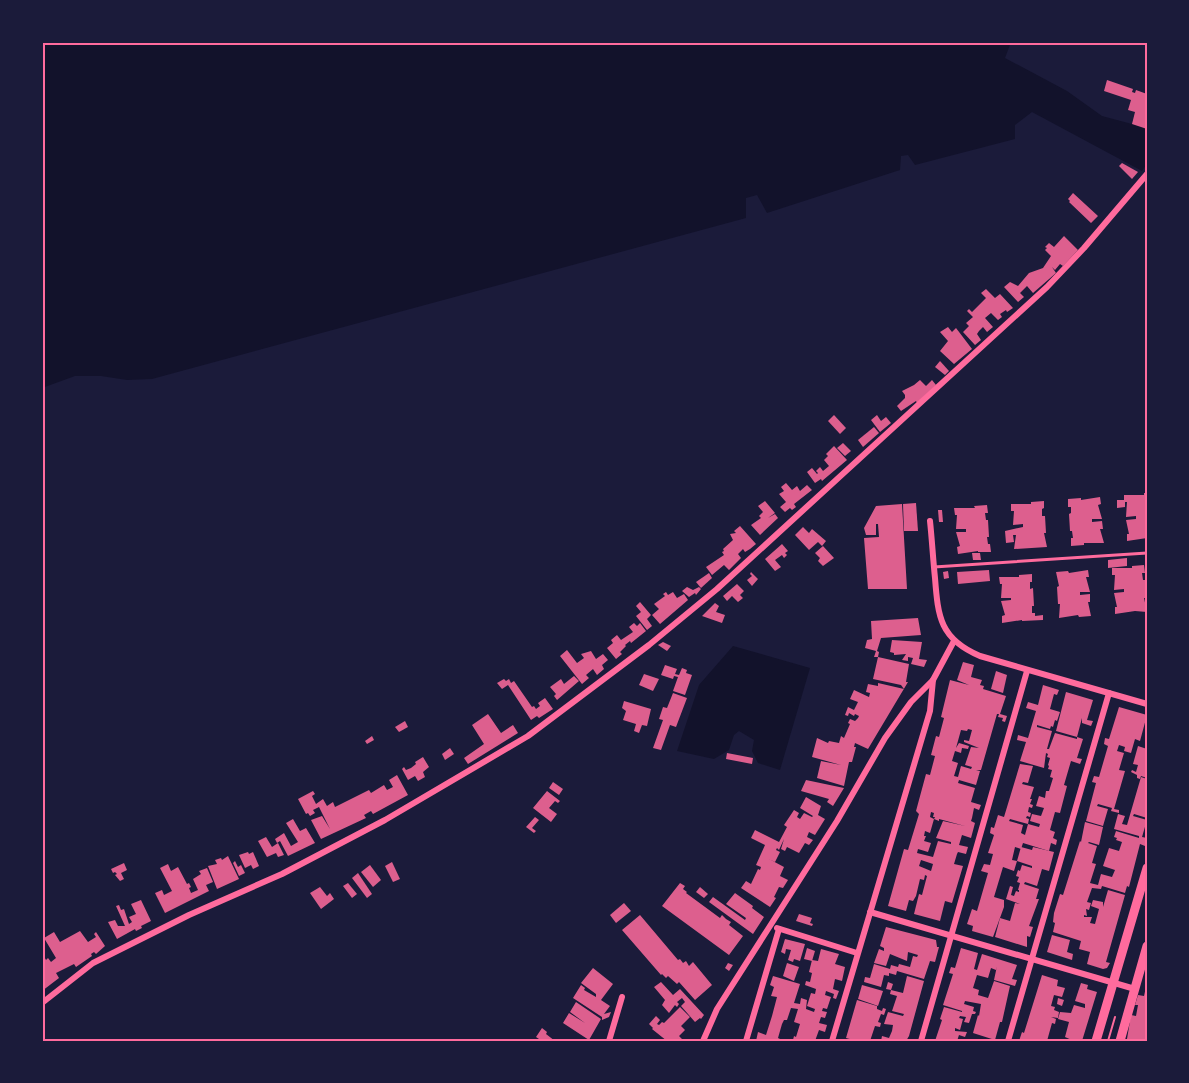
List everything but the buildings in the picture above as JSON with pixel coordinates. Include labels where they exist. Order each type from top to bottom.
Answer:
[{"type":"main road","points":[[1096,1041],[1147,868]]},
{"type":"main road","points":[[1119,1041],[1147,946]]},
{"type":"street","points":[[42,1003],[93,963],[189,915],[282,874],[385,820],[528,736],[649,645],[717,589],[1047,287],[1084,248],[1147,174]]},
{"type":"street","points":[[930,522],[937,611],[944,628],[954,641],[974,654],[1147,704]]},
{"type":"street","points":[[703,1041],[717,1009],[837,821],[885,738],[911,702],[933,680],[954,641]]},
{"type":"street","points":[[921,1041],[1027,671]]},
{"type":"street","points":[[832,1041],[930,711],[933,680]]},
{"type":"street","points":[[1008,1041],[1109,693]]},
{"type":"street","points":[[870,912],[1135,989]]},
{"type":"street","points":[[771,926],[857,953]]},
{"type":"street","points":[[746,1041],[779,929]]},
{"type":"street","points":[[609,1041],[622,997]]},
{"type":"lane","points":[[934,567],[1147,553]]},
{"type":"shaded area","points":[[42,42],[1011,42],[1005,58],[1067,91],[1102,116],[1147,128],[1147,164],[1142,171],[1032,112],[1015,125],[1015,139],[915,165],[908,155],[901,156],[900,170],[767,213],[757,195],[746,198],[746,218],[152,379],[127,380],[101,376],[75,376],[42,388]]},
{"type":"shaded area","points":[[733,646],[810,668],[780,770],[758,763],[752,751],[754,740],[739,731],[734,735],[729,750],[714,759],[677,751],[699,685]]}]
